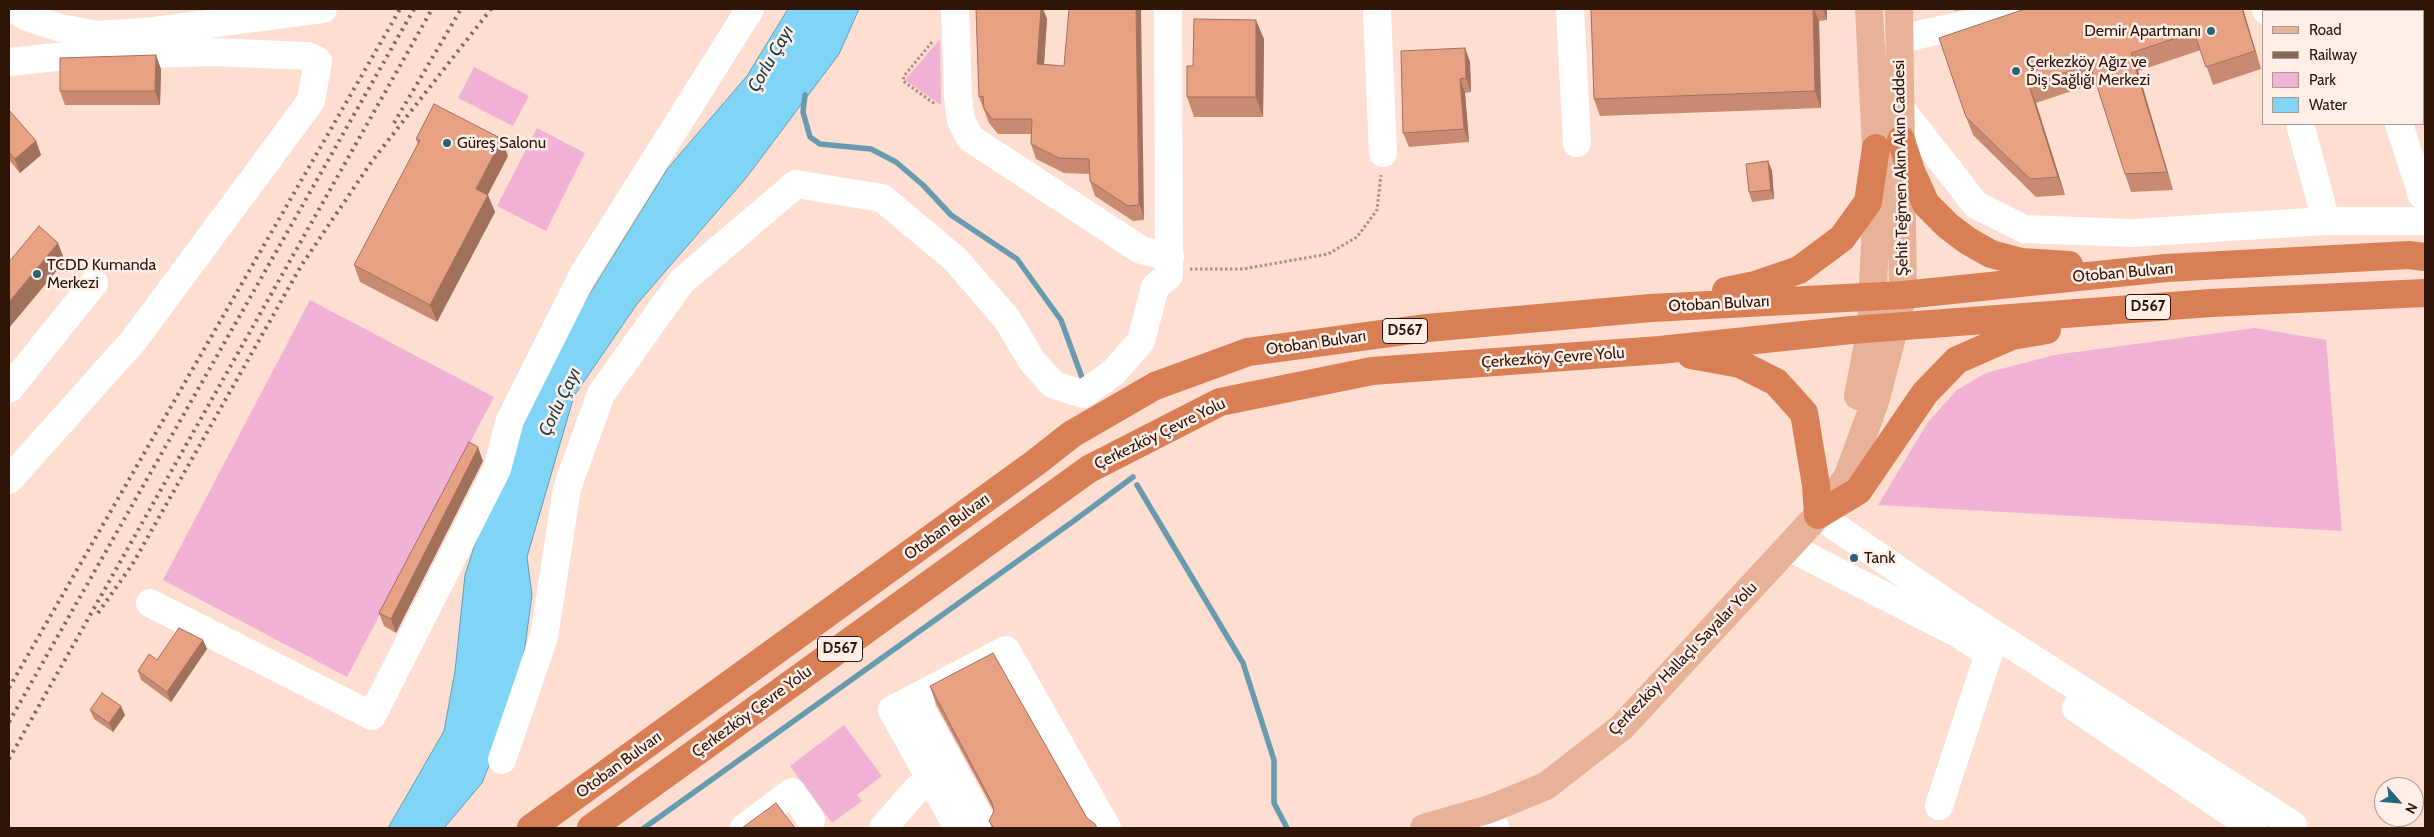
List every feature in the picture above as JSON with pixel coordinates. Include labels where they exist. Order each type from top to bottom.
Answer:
[{"type":"highway","points":[[1901,140],[1910,171],[1926,204],[1948,226],[1968,242],[1991,254],[2030,263],[2166,268]]},
{"type":"highway","points":[[1651,308],[1755,285],[1799,270],[1842,238],[1868,202],[1876,148]]},
{"type":"highway","name":"Otoban Bulvarı","points":[[531,828],[1034,464],[1072,434],[1155,386],[1248,352],[1427,328],[1651,308],[1903,295],[2166,268],[2409,255],[2425,257]]},
{"type":"highway","name":"D567","points":[[1883,327],[2211,303],[2425,293]]},
{"type":"highway","points":[[1660,350],[1740,364],[1776,382],[1804,413],[1816,485],[1818,516],[1858,491],[1925,393],[1957,360],[2012,336],[2211,303]]},
{"type":"highway","name":"Çerkezköy Çevre Yolu","points":[[591,828],[1089,469],[1220,402],[1372,370],[1660,350],[1883,327]]},
{"type":"main road","name":"Şehit Teğmen Akın Akın Caddesi","points":[[1869,9],[1876,148],[1872,296],[1883,327]]},
{"type":"main road","name":"Şehit Teğmen Akın Akın Caddesi","points":[[1818,516],[1883,327],[1903,295],[1899,9]]},
{"type":"main road","name":"Çerkezköy Hallaçlı Sayalar Yolu","points":[[1424,828],[1493,819],[1546,786],[1622,726],[1818,516]]},
{"type":"street","points":[[15,9],[25,16],[60,28],[98,35],[154,31],[323,9]]},
{"type":"street","points":[[150,603],[372,716],[497,469],[510,420],[584,273],[750,9]]},
{"type":"street","points":[[955,9],[958,97],[961,120],[970,138],[1141,250],[1169,271]]},
{"type":"street","points":[[502,760],[544,637],[567,488],[601,394],[681,282],[796,184],[882,198],[955,259],[1007,319],[1032,361],[1054,386],[1083,394],[1114,372],[1141,341],[1154,287],[1169,271],[1168,9]]},
{"type":"street","points":[[1377,9],[1383,153]]},
{"type":"street","points":[[1570,9],[1577,143]]},
{"type":"street","points":[[1899,39],[2040,9]]},
{"type":"street","points":[[9,62],[56,57],[212,52],[308,56],[318,61],[311,101],[134,340],[9,480]]},
{"type":"street","points":[[1901,109],[1976,205],[2024,229],[2132,233],[2326,221],[2425,221]]},
{"type":"street","points":[[2306,125],[2326,221]]},
{"type":"street","points":[[2399,125],[2422,195],[2425,194]]},
{"type":"street","points":[[9,389],[94,283]]},
{"type":"street","points":[[1818,516],[1966,616],[2293,825],[2291,828]]},
{"type":"street","points":[[1789,547],[1959,634],[2066,702],[2253,828]]},
{"type":"street","points":[[958,828],[892,710],[1006,650],[1108,828]]},
{"type":"street","points":[[1939,806],[1989,653]]},
{"type":"street","points":[[914,698],[985,828]]},
{"type":"street","points":[[883,828],[917,789]]},
{"type":"street","points":[[744,828],[792,792],[811,820]]},
{"type":"path","points":[[936,38],[904,76],[903,82],[937,106]]},
{"type":"path","points":[[1169,271],[1243,269],[1328,254],[1357,237],[1377,210],[1383,153]]},
{"type":"green space","points":[[940,39],[941,105],[905,80]]},
{"type":"green space","points":[[474,67],[529,96],[513,126],[458,98]]},
{"type":"green space","points":[[537,128],[585,153],[546,231],[497,206]]},
{"type":"green space","points":[[310,300],[494,397],[347,677],[163,580]]},
{"type":"green space","points":[[2255,328],[2326,340],[2342,531],[1878,505],[1928,422],[1957,390],[1986,373],[2054,355]]},
{"type":"green space","points":[[844,725],[882,776],[857,795],[862,801],[832,823],[790,766]]},
{"type":"water","name":"Çorlu Çayı","points":[[788,9],[859,9],[839,54],[746,178],[637,304],[574,396],[527,557],[532,595],[519,690],[482,783],[444,828],[388,828],[444,731],[455,671],[465,575],[499,469],[543,369],[668,168],[747,76]]},
{"type":"building","points":[[976,9],[1041,9],[1037,64],[1064,66],[1069,9],[1136,9],[1139,205],[1128,206],[1090,181],[1089,159],[1059,158],[1031,144],[1032,119],[992,119],[984,108],[983,96],[979,97]]},
{"type":"building","points":[[1591,9],[1813,9],[1815,91],[1594,99]]},
{"type":"building","points":[[2025,9],[2242,9],[2255,51],[2206,67],[2194,32],[2131,53],[2167,172],[2125,174],[2090,64],[2029,85],[2058,177],[2030,179],[1966,117],[1939,38]]},
{"type":"building","points":[[1194,19],[1256,20],[1256,97],[1187,97],[1187,66],[1193,66]]},
{"type":"building","points":[[1465,48],[1466,78],[1460,79],[1464,129],[1403,133],[1401,51]]},
{"type":"building","points":[[156,55],[155,91],[60,91],[60,58]]},
{"type":"building","points":[[434,104],[502,139],[476,189],[488,195],[430,305],[354,265],[420,140],[416,139]]},
{"type":"building","points":[[2424,105],[2425,105],[2425,129],[2424,124]]},
{"type":"building","points":[[9,110],[36,141],[15,159],[9,152]]},
{"type":"building","points":[[1768,161],[1771,190],[1749,192],[1746,164]]},
{"type":"building","points":[[39,226],[58,243],[9,302],[9,262]]},
{"type":"building","points":[[469,442],[478,447],[477,450],[391,619],[379,613]]},
{"type":"building","points":[[179,628],[203,640],[167,692],[138,671],[149,654],[157,660]]},
{"type":"building","points":[[993,653],[1087,818],[1097,828],[994,828],[989,821],[994,811],[992,803],[930,686]]},
{"type":"building","points":[[102,693],[121,706],[109,723],[90,710]]},
{"type":"building","points":[[776,803],[795,828],[742,828]]},
{"type":"waterway","points":[[805,95],[803,112],[810,137],[820,144],[871,149],[896,162],[923,185],[951,215],[1017,259],[1061,320],[1084,383]]},
{"type":"waterway","points":[[644,828],[1133,477]]},
{"type":"waterway","points":[[1137,485],[1243,663],[1274,760],[1274,803],[1287,828]]},
{"type":"railway","points":[[9,688],[400,9]]},
{"type":"railway","points":[[9,722],[414,9]]},
{"type":"railway","points":[[9,759],[432,9]]},
{"type":"railway","points":[[394,123],[461,9]]},
{"type":"railway","points":[[98,613],[132,565],[301,266],[372,161],[491,9]]},
{"type":"place","name":"Demir Apartmanı","points":[[2211,31]]},
{"type":"place","name":"Çerkezköy Ağız ve Diş Sağlığı Merkezi","points":[[2016,71]]},
{"type":"place","name":"Güreş Salonu","points":[[447,143]]},
{"type":"place","name":"TCDD Kumanda Merkezi","points":[[37,274]]},
{"type":"place","name":"Tank","points":[[1854,558]]}]
